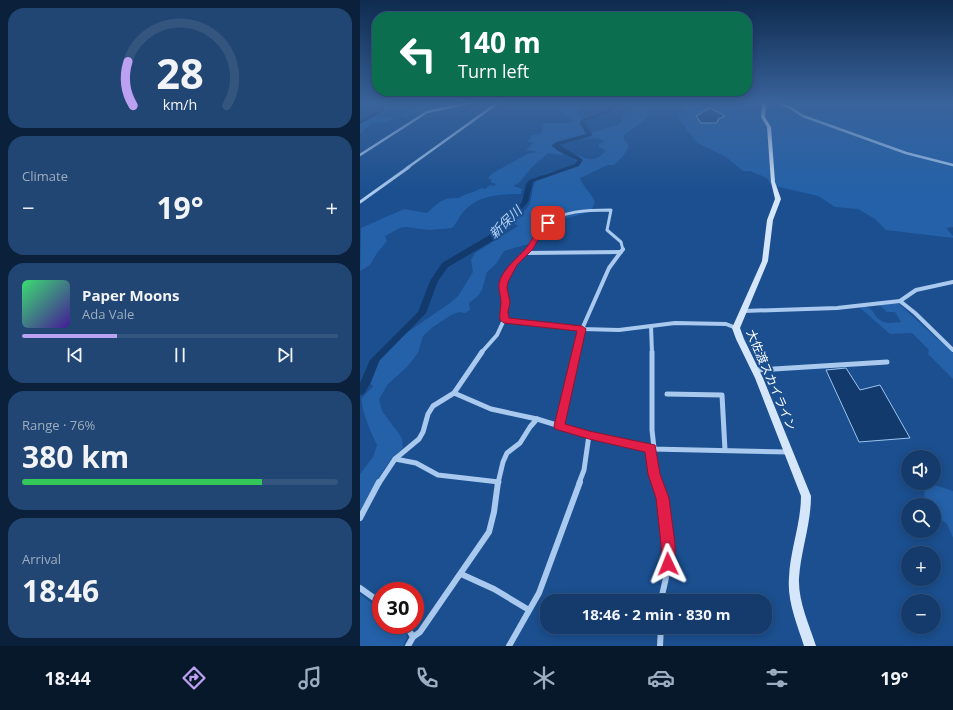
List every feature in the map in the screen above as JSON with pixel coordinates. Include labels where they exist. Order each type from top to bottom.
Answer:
[{"type":"street","points":[[360,155],[396,132]]},
{"type":"street","points":[[360,202],[457,132]]},
{"type":"street","name":"大佐渡スカイライン","points":[[769,132],[773,182],[778,199],[770,220],[765,261],[736,328],[756,370],[806,496],[806,507],[796,566],[794,589],[810,646]]},
{"type":"street","points":[[847,132],[896,150],[953,166]]},
{"type":"street","points":[[360,518],[385,472],[395,459],[419,439],[423,432],[428,414],[433,406],[454,393],[480,354],[497,334],[504,320],[506,302],[503,288],[504,282],[514,264],[531,247],[543,227],[552,220],[579,211],[611,210],[607,230],[621,242],[623,250],[609,268],[582,329],[559,426]]},
{"type":"street","points":[[524,253],[620,252]]},
{"type":"street","points":[[744,312],[836,308],[900,301],[916,290],[953,282]]},
{"type":"street","points":[[900,301],[915,313],[953,350]]},
{"type":"street","points":[[504,320],[582,329],[619,330],[674,323],[726,324],[736,328]]},
{"type":"street","points":[[651,326],[653,397],[652,448],[654,474],[662,498],[668,544],[668,564],[662,594]]},
{"type":"street","points":[[756,370],[887,362]]},
{"type":"street","points":[[454,393],[491,409],[537,418],[589,435],[652,448],[789,452]]},
{"type":"street","points":[[667,394],[722,395],[725,450]]},
{"type":"street","points":[[408,646],[413,637],[420,632],[480,548],[495,519],[499,482],[507,454],[520,442],[527,428],[537,418]]},
{"type":"street","points":[[510,646],[550,566],[584,470],[589,435]]},
{"type":"street","points":[[395,459],[416,463],[438,475],[499,482]]},
{"type":"street","points":[[461,574],[494,589],[529,610]]},
{"type":"street","points":[[360,588],[372,597]]},
{"type":"street","points":[[660,646],[661,634]]},
{"type":"shaded area","points":[[542,132],[586,132],[587,134],[579,138],[560,141],[552,145],[552,147],[565,153],[561,155],[548,153],[532,167],[519,183],[513,186],[522,189],[521,194],[491,196],[477,201],[465,210],[452,228],[429,230],[406,227],[400,228],[385,236],[387,241],[377,253],[370,265],[360,271],[361,228],[404,209],[427,213],[445,199],[459,198],[481,188],[485,189],[490,185],[494,186],[496,184],[490,182],[492,180],[488,178],[493,173],[529,153],[538,152],[526,150],[533,143],[526,141],[530,139],[532,135],[541,134]]},
{"type":"shaded area","points":[[593,132],[628,132],[624,135],[624,139],[629,146],[624,155],[614,165],[608,165],[580,178],[595,202],[592,209],[582,214],[550,223],[543,217],[536,219],[532,223],[538,231],[531,241],[528,244],[504,251],[496,264],[487,272],[482,290],[478,296],[469,303],[470,310],[465,313],[459,312],[451,315],[423,336],[418,353],[407,367],[388,384],[379,399],[382,411],[402,438],[403,448],[384,469],[360,511],[360,474],[373,457],[377,445],[365,415],[362,398],[373,386],[370,383],[381,358],[402,336],[458,296],[473,272],[471,260],[475,253],[518,226],[510,223],[529,206],[534,184],[539,178],[549,172],[567,168],[577,163],[574,158],[569,156],[573,155],[594,159],[604,153],[605,150],[599,147],[599,144],[605,141],[596,138],[582,139],[591,135]]},
{"type":"shaded area","points":[[689,132],[953,132],[953,227],[946,228],[953,238],[886,230],[875,219],[858,209],[835,207],[818,196],[771,185],[767,178],[750,171],[743,171],[726,157],[697,143]]},
{"type":"shaded area","points":[[898,303],[953,353],[953,379],[928,354],[929,350],[912,333],[890,334],[859,307],[869,308],[877,318],[884,322],[901,322],[895,312],[887,312],[879,305]]},
{"type":"shaded area","points":[[846,368],[860,390],[880,385],[910,438],[859,442],[826,370]]},
{"type":"shaded area","points":[[941,487],[953,491],[953,538],[947,524],[941,519],[941,498],[925,498],[924,490],[941,490]]},
{"type":"shaded area","points":[[360,594],[372,604],[372,634],[406,634],[407,637],[403,646],[360,646]]},
{"type":"waterway","name":"新保川","points":[[360,391],[366,382],[375,360],[422,313],[434,281],[445,265],[491,238],[509,221],[525,202],[531,181],[577,165],[580,160],[560,150],[555,145],[585,137],[589,135],[587,132]]},
{"type":"route","points":[[548,223],[538,233],[531,247],[514,264],[504,282],[503,288],[506,302],[504,320],[582,329],[559,426],[589,435],[651,448],[654,474],[662,498],[668,544],[668,564]]}]
